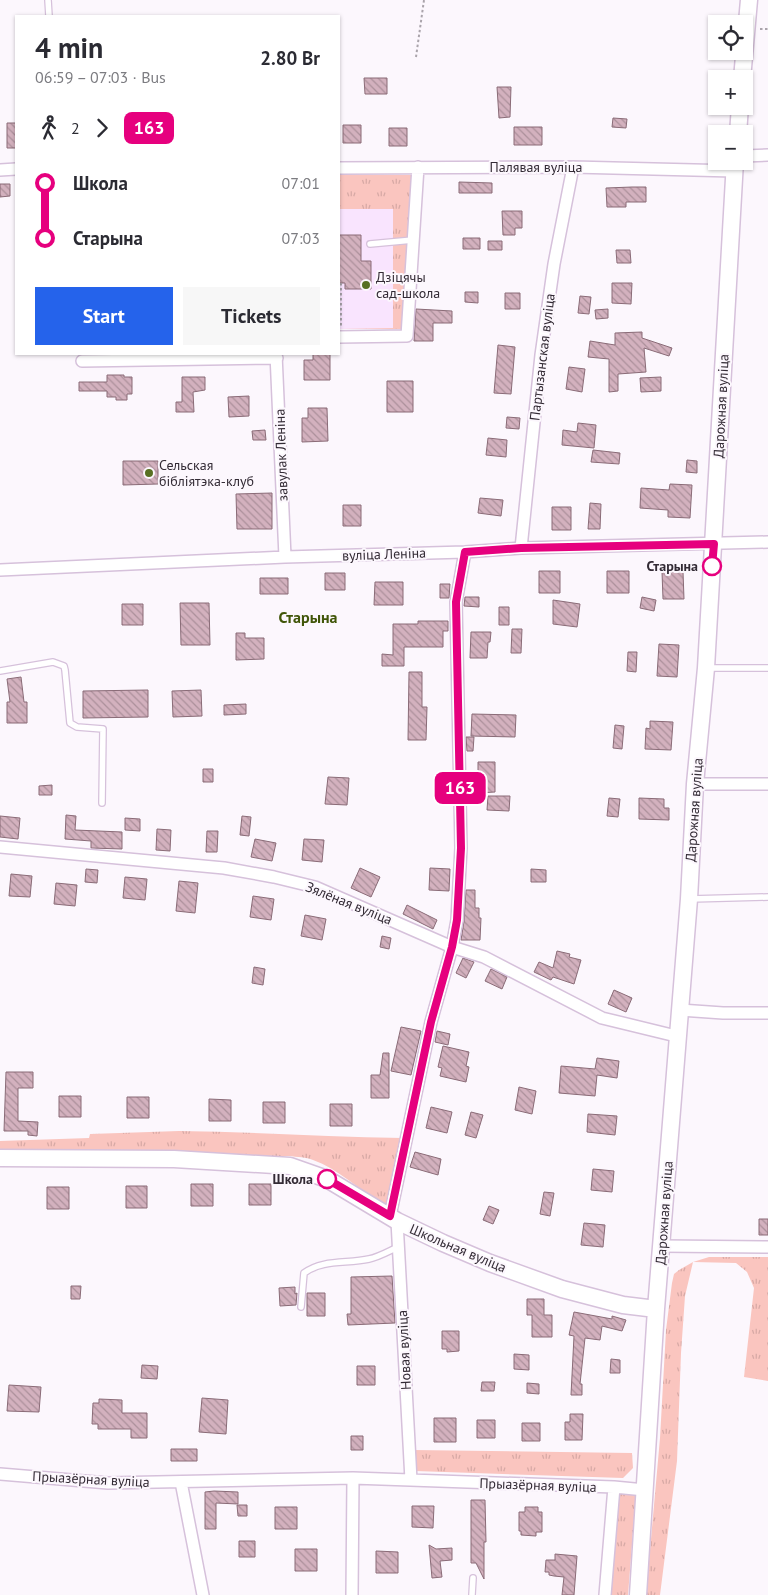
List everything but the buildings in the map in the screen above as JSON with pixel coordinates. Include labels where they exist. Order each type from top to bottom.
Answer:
[{"type":"main road","points":[[743,70],[749,0]]},
{"type":"main road","name":"Дарожная вуліца","points":[[638,1595],[656,1308],[676,1036],[680,1010],[695,784],[706,668],[735,170]]},
{"type":"main road","name":"Школьная вуліца","points":[[0,1158],[174,1159],[290,1166],[327,1179],[393,1218],[458,1250],[562,1289],[623,1305],[656,1308]]},
{"type":"street","points":[[753,156],[768,155]]},
{"type":"street","name":"Палявая вуліца","points":[[340,168],[708,166]]},
{"type":"street","points":[[340,337],[406,336],[418,167]]},
{"type":"street","name":"Партызанская вуліца","points":[[521,548],[541,355],[554,264],[573,167]]},
{"type":"street","points":[[0,170],[15,169]]},
{"type":"street","points":[[82,361],[276,356]]},
{"type":"street","name":"завулак Леніна","points":[[276,356],[285,557]]},
{"type":"street","name":"вуліца Леніна","points":[[2,572],[285,557],[465,552],[521,548],[768,542]]},
{"type":"street","name":"Новая вуліца","points":[[411,1480],[398,1247],[393,1218],[431,1022],[452,947],[457,920],[461,848],[456,602],[465,552]]},
{"type":"street","points":[[695,784],[768,784]]},
{"type":"street","name":"Зялёная вуліца","points":[[0,847],[224,868],[274,877],[315,888],[452,947],[484,957],[602,1018],[676,1036]]},
{"type":"street","points":[[680,1010],[723,1013],[768,1013]]},
{"type":"street","points":[[662,1246],[768,1247]]},
{"type":"street","name":"Прыазёрная вуліца","points":[[0,1474],[108,1483],[354,1478],[614,1488],[605,1595]]},
{"type":"street","points":[[352,1595],[354,1478]]},
{"type":"street","points":[[181,1482],[203,1595]]},
{"type":"street","points":[[614,1488],[645,1490]]},
{"type":"lane","points":[[48,0],[50,15]]},
{"type":"lane","points":[[370,244],[413,240]]},
{"type":"lane","points":[[0,671],[53,662],[64,666],[70,723],[77,727],[104,730],[102,803]]},
{"type":"lane","points":[[706,668],[768,668]]},
{"type":"lane","points":[[688,899],[768,897]]},
{"type":"lane","points":[[301,1307],[304,1273],[313,1266],[370,1259],[398,1247]]},
{"type":"lane","points":[[472,1595],[473,1578]]},
{"type":"path","points":[[416,57],[424,0]]},
{"type":"path","points":[[340,337],[341,283]]},
{"type":"shaded area","name":"Дзіцячы сад-школа","points":[[340,209],[393,209],[393,329],[340,329]]},
{"type":"green space","points":[[340,175],[414,175],[404,329],[340,329],[393,328],[393,209],[340,209]]},
{"type":"green space","points":[[179,1131],[403,1138],[388,1204],[380,1204],[348,1180],[322,1164],[301,1157],[0,1156],[0,1141],[89,1138],[90,1134]]},
{"type":"green space","points":[[709,1257],[768,1257],[768,1381],[744,1377],[754,1288],[747,1272],[736,1263],[693,1262]]},
{"type":"green space","points":[[693,1262],[685,1296],[677,1461],[660,1595],[646,1595],[660,1438],[666,1330],[672,1283],[674,1274]]},
{"type":"green space","points":[[413,1450],[632,1453],[633,1468],[623,1478],[415,1471]]},
{"type":"green space","points":[[616,1493],[636,1494],[628,1595],[610,1595]]},
{"type":"bus line","name":"163","points":[[327,1179],[390,1216],[431,1022],[452,947],[457,920],[461,848],[456,602],[465,552],[521,548],[714,544],[712,566]]},
{"type":"place","name":"Дзіцячы сад-школа","points":[[366,285]]},
{"type":"place","name":"Сельская бібліятэка-клуб","points":[[149,473]]},
{"type":"place","name":"Старына","points":[[712,566]]},
{"type":"place","name":"Школа","points":[[327,1179]]},
{"type":"district","name":"Старына","points":[[308,617]]}]
